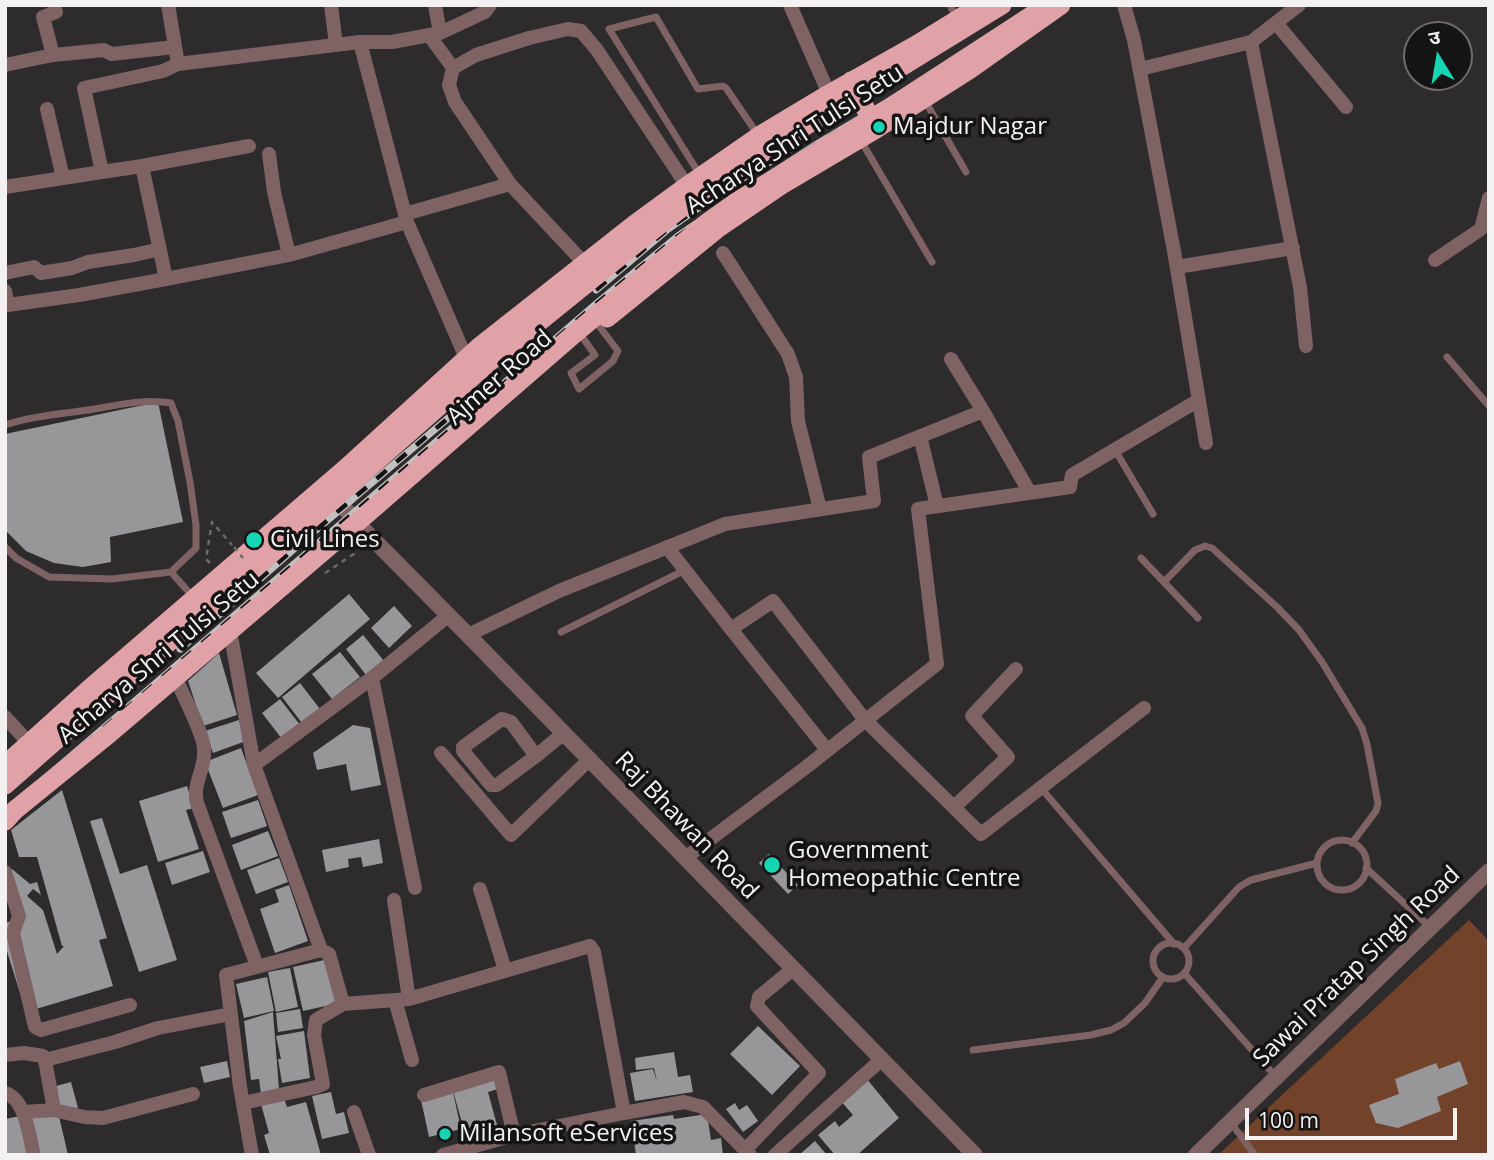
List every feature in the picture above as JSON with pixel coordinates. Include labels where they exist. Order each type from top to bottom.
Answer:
[{"type":"highway","name":"Ajmer Road","points":[[5,765],[480,348],[585,264],[694,181],[759,136],[916,45],[953,12],[981,5]]},
{"type":"highway","name":"Acharya Shri Tulsi Setu","points":[[5,785],[488,363],[706,189],[1002,5]]},
{"type":"highway","name":"Acharya Shri Tulsi Setu","points":[[5,821],[708,222],[1048,5]]},
{"type":"highway","name":"Ajmer Road","points":[[5,831],[231,636],[363,529],[591,332],[717,229],[783,184],[969,70],[1061,5]]},
{"type":"highway","points":[[851,81],[868,133]]},
{"type":"street","points":[[53,55],[43,16],[56,12],[54,5]]},
{"type":"street","points":[[168,5],[178,64]]},
{"type":"street","points":[[331,5],[337,45]]},
{"type":"street","points":[[435,5],[435,34],[453,68],[449,85],[455,102],[510,184],[585,264]]},
{"type":"street","points":[[102,172],[84,88],[163,71],[178,64],[359,42],[392,42],[435,34],[485,12],[490,5]]},
{"type":"street","points":[[790,5],[829,94]]},
{"type":"street","points":[[1124,5],[1140,69],[1206,443]]},
{"type":"street","points":[[1140,69],[1251,42],[1299,5]]},
{"type":"street","points":[[1276,23],[1346,107]]},
{"type":"street","points":[[453,68],[476,55],[529,38],[568,29],[582,31],[694,181]]},
{"type":"street","points":[[359,42],[406,218],[463,351],[469,358]]},
{"type":"street","points":[[1251,42],[1293,248],[1306,346]]},
{"type":"street","points":[[5,65],[53,55],[104,50],[111,54],[175,47]]},
{"type":"street","points":[[47,109],[63,178]]},
{"type":"street","points":[[5,187],[249,146]]},
{"type":"street","points":[[269,154],[274,192],[289,255]]},
{"type":"street","points":[[142,166],[166,279]]},
{"type":"street","points":[[5,291],[8,305],[79,295],[289,255],[510,184]]},
{"type":"street","points":[[1436,260],[1481,229],[1489,198]]},
{"type":"street","points":[[1177,267],[1293,248]]},
{"type":"street","points":[[5,273],[34,267],[41,272],[72,268],[88,262],[160,249]]},
{"type":"street","points":[[723,253],[788,354],[796,377],[798,421],[820,509]]},
{"type":"street","points":[[951,359],[1030,493]]},
{"type":"street","points":[[685,858],[937,664],[918,509],[1070,487],[1072,475],[1199,400]]},
{"type":"street","points":[[468,635],[559,591],[725,524],[874,501],[869,457],[983,411]]},
{"type":"street","points":[[920,436],[937,506]]},
{"type":"street","name":"Raj Bhawan Road","points":[[324,486],[975,1155]]},
{"type":"street","points":[[667,547],[827,750]]},
{"type":"street","points":[[731,629],[773,601],[865,720],[981,834],[1144,708]]},
{"type":"street","points":[[254,765],[372,678],[449,615]]},
{"type":"street","points":[[231,636],[254,765],[321,950]]},
{"type":"street","points":[[954,807],[1008,757],[972,716],[1016,669]]},
{"type":"street","points":[[372,678],[415,888]]},
{"type":"street","points":[[178,683],[205,748],[195,787],[197,803],[257,967]]},
{"type":"street","points":[[5,717],[29,743]]},
{"type":"street","points":[[536,757],[511,722],[502,719],[463,747],[463,751],[494,786],[536,757],[564,733]]},
{"type":"street","points":[[441,753],[511,835],[590,760]]},
{"type":"street","name":"Sawai Pratap Singh Road","points":[[1196,1155],[1489,871]]},
{"type":"street","points":[[5,872],[19,916],[13,933],[35,1027],[41,1030],[130,1005]]},
{"type":"street","points":[[480,890],[505,970]]},
{"type":"street","points":[[394,900],[402,999],[412,1060]]},
{"type":"street","points":[[243,1102],[323,1084],[314,1035],[316,1020],[343,1004],[402,999],[590,946],[594,952],[624,1113]]},
{"type":"street","points":[[252,1155],[226,975],[321,950],[329,954],[343,1004]]},
{"type":"street","points":[[443,1155],[514,1135],[684,1102],[704,1107],[747,1152],[819,1073],[757,1006],[759,997],[793,969]]},
{"type":"street","points":[[45,1060],[158,1028],[231,1014]]},
{"type":"street","points":[[5,1055],[24,1053],[43,1056],[54,1110]]},
{"type":"street","points":[[775,1155],[881,1060]]},
{"type":"street","points":[[424,1095],[499,1072],[514,1135]]},
{"type":"street","points":[[5,1093],[11,1095],[23,1112],[34,1155]]},
{"type":"street","points":[[23,1112],[54,1110],[103,1118],[193,1094]]},
{"type":"street","points":[[354,1112],[369,1155]]},
{"type":"lane","points":[[694,181],[609,29],[656,17],[698,89],[723,86],[726,88],[759,136]]},
{"type":"lane","points":[[923,99],[966,172]]},
{"type":"lane","points":[[868,133],[932,262]]},
{"type":"lane","points":[[591,332],[618,351],[613,361],[579,389],[571,373],[594,355],[591,332]]},
{"type":"lane","points":[[1447,357],[1489,406]]},
{"type":"lane","points":[[5,425],[116,405],[158,401],[171,403],[178,421],[196,525],[196,548],[171,572],[112,579],[49,577],[16,558],[5,547]]},
{"type":"lane","points":[[1115,450],[1153,514]]},
{"type":"lane","points":[[1164,582],[1195,550],[1205,546],[1212,548],[1299,630],[1322,662],[1364,733],[1378,798],[1376,811],[1352,843]]},
{"type":"lane","points":[[1141,558],[1198,618]]},
{"type":"lane","points":[[562,632],[685,570]]},
{"type":"lane","points":[[171,572],[195,599]]},
{"type":"lane","points":[[1041,788],[1174,944]]},
{"type":"lane","points":[[1336,841],[1352,843],[1363,853],[1366,868],[1360,882],[1347,890],[1339,890],[1325,884],[1320,878],[1317,863],[1323,849],[1336,841]]},
{"type":"lane","points":[[1184,948],[1239,887],[1251,880],[1317,863]]},
{"type":"lane","points":[[1366,868],[1431,927]]},
{"type":"lane","points":[[1174,944],[1184,948],[1189,964],[1184,973],[1174,978],[1164,976],[1156,969],[1154,958],[1159,947],[1174,944]]},
{"type":"lane","points":[[1184,973],[1276,1077]]},
{"type":"lane","points":[[974,1050],[1111,1030],[1124,1023],[1145,1003],[1164,976]]},
{"type":"lane","points":[[1230,1122],[1255,1155]]},
{"type":"path","points":[[222,576],[206,559],[212,522],[234,547]]},
{"type":"shaded area","points":[[1469,920],[1489,941],[1489,1155],[1218,1155]]},
{"type":"building","points":[[158,402],[183,522],[110,537],[111,562],[83,567],[54,563],[26,551],[5,530],[5,434]]},
{"type":"building","points":[[349,594],[370,619],[278,698],[256,673]]},
{"type":"building","points":[[394,606],[412,626],[389,648],[371,628]]},
{"type":"building","points":[[363,635],[384,661],[366,675],[346,649]]},
{"type":"building","points":[[340,652],[360,677],[332,699],[312,674]]},
{"type":"building","points":[[219,653],[237,715],[203,726],[188,681]]},
{"type":"building","points":[[300,683],[320,709],[302,723],[282,697]]},
{"type":"building","points":[[280,699],[300,725],[282,739],[262,713]]},
{"type":"building","points":[[239,720],[246,741],[213,753],[205,731]]},
{"type":"building","points":[[353,725],[370,728],[381,785],[351,791],[346,764],[317,770],[313,753]]},
{"type":"building","points":[[241,748],[258,795],[223,808],[205,762]]},
{"type":"building","points":[[187,786],[194,808],[186,810],[199,849],[158,862],[139,801]]},
{"type":"building","points":[[62,790],[107,938],[99,940],[113,986],[26,1012],[5,945],[5,923],[15,920],[5,876],[12,869],[30,884],[37,882],[41,895],[33,889],[27,896],[43,910],[57,954],[64,946],[37,857],[19,857],[11,830]]},
{"type":"building","points":[[258,800],[267,826],[231,838],[222,812]]},
{"type":"building","points":[[102,818],[120,874],[147,865],[177,960],[139,972],[90,821]]},
{"type":"building","points":[[268,831],[278,856],[241,870],[232,845]]},
{"type":"building","points":[[379,839],[383,863],[363,867],[361,857],[348,859],[349,867],[326,872],[322,850]]},
{"type":"building","points":[[203,851],[210,872],[172,885],[165,863]]},
{"type":"building","points":[[769,854],[798,885],[788,894],[759,863]]},
{"type":"building","points":[[279,858],[288,882],[256,894],[247,870]]},
{"type":"building","points":[[289,885],[308,941],[275,953],[260,909],[279,902],[275,890]]},
{"type":"building","points":[[329,959],[339,1003],[303,1011],[293,967]]},
{"type":"building","points":[[290,968],[298,1007],[276,1012],[268,972]]},
{"type":"building","points":[[267,977],[274,1011],[244,1018],[236,984]]},
{"type":"building","points":[[300,1009],[303,1028],[278,1032],[276,1013]]},
{"type":"building","points":[[273,1012],[279,1089],[261,1094],[259,1079],[251,1080],[244,1021]]},
{"type":"building","points":[[758,1026],[800,1066],[772,1095],[730,1054]]},
{"type":"building","points":[[304,1031],[310,1078],[282,1083],[276,1036]]},
{"type":"building","points":[[674,1052],[678,1077],[690,1075],[693,1092],[635,1101],[630,1073],[653,1069],[657,1082],[654,1068],[636,1070],[635,1058]]},
{"type":"building","points":[[227,1061],[230,1077],[204,1083],[200,1067]]},
{"type":"building","points":[[1460,1061],[1468,1084],[1437,1097],[1441,1111],[1398,1128],[1376,1123],[1369,1105],[1399,1094],[1395,1079],[1436,1063],[1439,1069]]},
{"type":"building","points":[[497,1075],[501,1088],[488,1092],[497,1125],[465,1134],[452,1087]]},
{"type":"building","points":[[866,1078],[899,1118],[857,1155],[835,1155],[818,1135],[835,1121],[839,1127],[853,1115],[840,1100]]},
{"type":"building","points":[[71,1082],[78,1108],[59,1107],[52,1087]]},
{"type":"building","points":[[331,1092],[336,1114],[344,1112],[349,1133],[322,1139],[312,1096]]},
{"type":"building","points":[[453,1092],[461,1129],[429,1137],[421,1100]]},
{"type":"building","points":[[284,1098],[287,1107],[306,1102],[321,1155],[270,1155],[264,1135],[269,1133],[261,1104]]},
{"type":"building","points":[[735,1103],[739,1110],[747,1105],[758,1121],[743,1132],[726,1109]]},
{"type":"building","points":[[58,1112],[68,1155],[38,1155],[29,1119]]},
{"type":"building","points":[[707,1114],[711,1140],[721,1138],[723,1155],[636,1155],[631,1121],[673,1115],[674,1119]]},
{"type":"building","points":[[20,1116],[30,1155],[5,1155],[5,1119]]},
{"type":"building","points":[[815,1141],[827,1155],[799,1155]]},
{"type":"railway","points":[[5,813],[678,236],[817,144],[916,85],[1037,5]]},
{"type":"railway","points":[[596,290],[667,230],[727,188],[797,145]]},
{"type":"railway","points":[[180,649],[453,414]]},
{"type":"place","name":"Majdur Nagar","points":[[879,127]]},
{"type":"place","name":"Civil Lines","points":[[254,540]]},
{"type":"place","name":"Government Homeopathic Centre","points":[[772,865]]},
{"type":"place","name":"Milansoft eServices","points":[[445,1134]]}]
